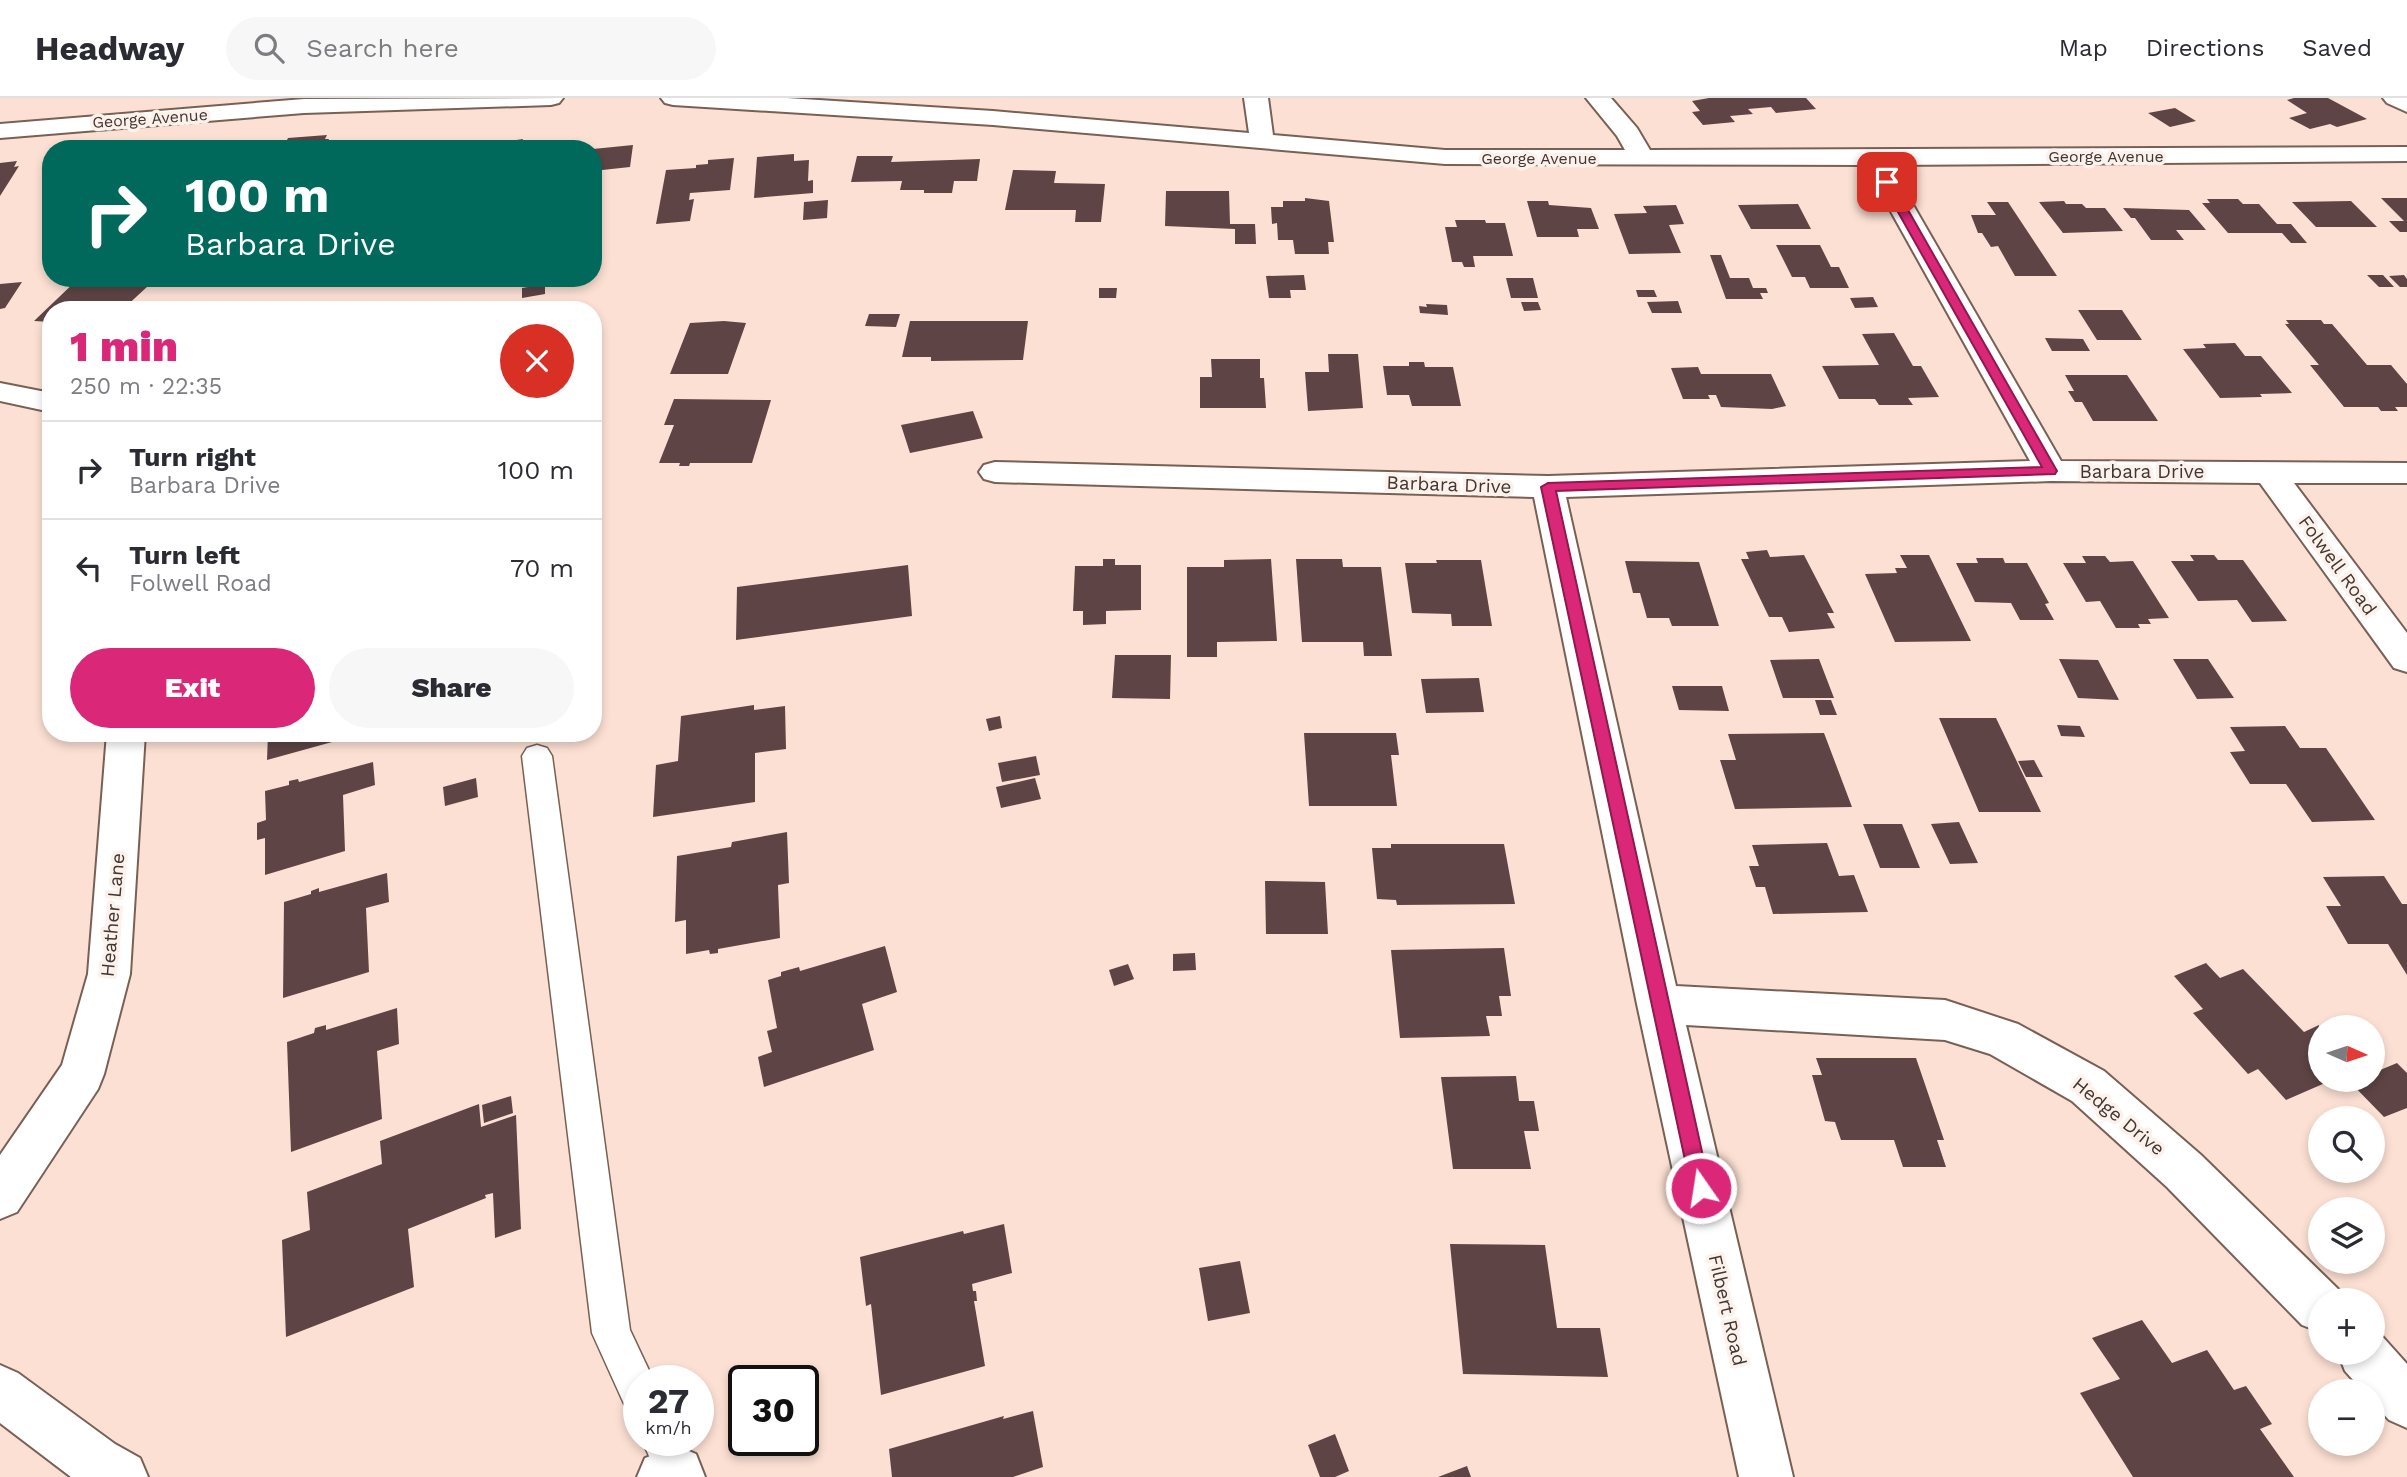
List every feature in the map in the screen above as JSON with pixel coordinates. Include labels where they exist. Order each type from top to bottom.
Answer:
[{"type":"street","points":[[51,126],[71,98]]},
{"type":"street","name":"George Avenue","points":[[0,131],[304,106],[551,98]]},
{"type":"street","name":"George Avenue","points":[[673,98],[993,118],[1445,157],[1873,158],[2407,154]]},
{"type":"street","points":[[1256,98],[1262,142]]},
{"type":"street","points":[[1598,98],[1628,133],[1642,158]]},
{"type":"street","points":[[2395,98],[2407,105]]},
{"type":"street","points":[[1873,158],[2051,471]]},
{"type":"street","points":[[0,392],[42,402]]},
{"type":"street","name":"Barbara Drive","points":[[995,472],[1548,487],[2051,471],[2407,473]]},
{"type":"street","name":"Folwell Road","points":[[2269,472],[2407,659]]},
{"type":"street","name":"Filbert Road","points":[[1548,487],[1659,1004],[1766,1477]]},
{"type":"street","name":"Heather Lane","points":[[0,1196],[82,1074],[89,1049],[109,974],[125,742]]},
{"type":"street","name":"Hedge Drive","points":[[1659,1004],[1945,1020],[2002,1038],[2088,1086],[2184,1171],[2308,1295]]},
{"type":"street","points":[[2374,1365],[2407,1402]]},
{"type":"street","points":[[0,1391],[96,1463],[121,1477]]},
{"type":"lane","points":[[537,756],[611,1333],[626,1365]]},
{"type":"building","points":[[1709,98],[1806,98],[1816,109],[1776,113],[1771,107],[1748,109],[1753,114],[1730,116],[1735,122],[1703,125],[1692,112],[1700,111],[1692,101]]},
{"type":"building","points":[[2328,98],[2367,119],[2337,127],[2330,124],[2310,129],[2289,118],[2307,113],[2287,100]]},
{"type":"building","points":[[2175,108],[2196,121],[2170,127],[2148,113]]},
{"type":"building","points":[[327,135],[325,139],[329,139],[287,140]]},
{"type":"building","points":[[633,145],[630,167],[602,170],[602,148]]},
{"type":"building","points":[[794,154],[794,161],[809,160],[808,181],[813,180],[813,193],[754,198],[757,157]]},
{"type":"building","points":[[857,156],[893,156],[891,162],[980,159],[977,181],[954,181],[952,193],[924,193],[924,190],[900,190],[902,181],[851,182]]},
{"type":"building","points":[[734,158],[730,190],[690,193],[689,200],[694,199],[690,221],[656,224],[666,170],[696,168],[696,165],[708,164],[708,160]]},
{"type":"building","points":[[17,161],[14,167],[19,166],[0,196],[0,163]]},
{"type":"building","points":[[1013,170],[1056,171],[1054,183],[1105,184],[1101,222],[1075,222],[1076,210],[1005,210]]},
{"type":"building","points":[[1166,191],[1229,191],[1230,224],[1255,224],[1256,244],[1235,244],[1235,229],[1165,226]]},
{"type":"building","points":[[1305,198],[1329,201],[1334,242],[1328,242],[1329,254],[1295,254],[1293,240],[1278,240],[1277,223],[1272,224],[1271,207],[1283,207],[1283,201],[1305,201]]},
{"type":"building","points":[[2381,198],[2407,198],[2407,232],[2400,232],[2389,221],[2404,221]]},
{"type":"building","points":[[2207,199],[2238,199],[2243,204],[2259,204],[2277,224],[2291,224],[2307,243],[2291,243],[2282,233],[2228,233],[2202,203],[2210,203]]},
{"type":"building","points":[[828,200],[827,218],[803,220],[804,202]]},
{"type":"building","points":[[1527,201],[1548,201],[1549,205],[1591,208],[1599,229],[1577,229],[1579,237],[1537,237]]},
{"type":"building","points":[[2064,201],[2066,204],[2082,204],[2086,208],[2105,208],[2123,231],[2063,233],[2039,202]]},
{"type":"building","points":[[2351,201],[2377,227],[2316,227],[2292,202]]},
{"type":"building","points":[[1987,202],[2008,202],[2057,276],[2015,276],[1998,246],[1991,247],[1982,233],[1978,233],[1971,215],[1996,215]]},
{"type":"building","points":[[1798,204],[1811,229],[1751,229],[1738,205]]},
{"type":"building","points":[[1676,205],[1684,224],[1669,225],[1681,253],[1629,254],[1614,214],[1647,213],[1643,206]]},
{"type":"building","points":[[2123,208],[2189,210],[2206,230],[2176,230],[2184,240],[2151,240],[2135,218],[2131,218]]},
{"type":"building","points":[[1455,220],[1505,223],[1513,256],[1473,256],[1475,267],[1464,267],[1462,262],[1452,262],[1445,227],[1457,227]]},
{"type":"building","points":[[1776,245],[1820,245],[1831,267],[1839,267],[1849,288],[1810,288],[1805,277],[1792,277]]},
{"type":"building","points":[[1710,255],[1721,255],[1730,278],[1749,278],[1753,288],[1766,288],[1768,293],[1760,293],[1763,299],[1726,299]]},
{"type":"building","points":[[1304,275],[1306,290],[1290,290],[1291,298],[1269,298],[1266,276]]},
{"type":"building","points":[[2367,275],[2383,275],[2394,287],[2379,287]]},
{"type":"building","points":[[2404,275],[2407,287],[2400,287],[2389,276]]},
{"type":"building","points":[[1506,278],[1533,278],[1538,298],[1511,298]]},
{"type":"building","points":[[22,282],[5,308],[0,309],[0,284]]},
{"type":"building","points":[[70,287],[147,287],[132,301],[55,301]]},
{"type":"building","points":[[545,287],[545,294],[522,298],[522,288]]},
{"type":"building","points":[[1099,288],[1117,288],[1116,298],[1099,298]]},
{"type":"building","points":[[1636,290],[1654,290],[1657,297],[1638,297]]},
{"type":"building","points":[[1873,297],[1878,307],[1855,308],[1850,298]]},
{"type":"building","points":[[1678,301],[1682,313],[1652,313],[1647,302]]},
{"type":"building","points":[[1521,302],[1538,302],[1541,310],[1524,311]]},
{"type":"building","points":[[1426,304],[1447,305],[1448,315],[1420,313],[1419,306],[1427,307]]},
{"type":"building","points":[[2078,310],[2122,310],[2142,340],[2097,340]]},
{"type":"building","points":[[42,313],[42,321],[34,321]]},
{"type":"building","points":[[869,314],[900,314],[896,327],[865,326]]},
{"type":"building","points":[[2286,320],[2321,320],[2324,324],[2332,324],[2367,365],[2391,365],[2407,384],[2407,407],[2395,407],[2398,411],[2381,411],[2378,407],[2344,407],[2310,365],[2319,365],[2285,324],[2289,324]]},
{"type":"building","points":[[910,321],[1028,321],[1023,360],[931,361],[931,357],[902,357]]},
{"type":"building","points":[[690,323],[746,323],[728,374],[670,374]]},
{"type":"building","points":[[1894,333],[1913,366],[1921,366],[1939,397],[1908,398],[1913,405],[1879,405],[1875,399],[1839,399],[1822,366],[1879,365],[1862,334]]},
{"type":"building","points":[[2045,338],[2083,339],[2090,351],[2052,351]]},
{"type":"building","points":[[2235,343],[2245,356],[2261,356],[2292,393],[2220,398],[2183,349],[2206,348],[2203,344]]},
{"type":"building","points":[[1328,354],[1358,354],[1363,408],[1308,411],[1305,372],[1329,372]]},
{"type":"building","points":[[1211,359],[1260,359],[1260,378],[1264,378],[1266,408],[1200,408],[1200,377],[1212,377]]},
{"type":"building","points":[[1409,362],[1424,362],[1425,367],[1453,367],[1461,406],[1412,406],[1409,395],[1387,395],[1383,366],[1409,366]]},
{"type":"building","points":[[1698,367],[1701,374],[1771,374],[1786,406],[1772,409],[1721,407],[1716,395],[1708,395],[1710,399],[1683,399],[1671,368]]},
{"type":"building","points":[[2065,375],[2127,375],[2158,421],[2093,421],[2082,402],[2075,402],[2068,391],[2074,391]]},
{"type":"building","points":[[674,399],[771,400],[752,463],[690,463],[689,466],[679,466],[680,463],[659,463],[674,425],[664,425]]},
{"type":"building","points":[[973,411],[983,438],[910,453],[901,425]]},
{"type":"building","points":[[1767,550],[1770,557],[1804,555],[1834,613],[1827,613],[1835,628],[1789,632],[1782,617],[1769,617],[1741,559],[1749,559],[1746,552]]},
{"type":"building","points":[[1900,555],[1929,555],[1971,641],[1895,642],[1865,574],[1897,573],[1895,568],[1907,568]]},
{"type":"building","points":[[2190,555],[2214,555],[2218,560],[2243,560],[2287,621],[2252,622],[2237,600],[2198,601],[2171,561],[2194,561]]},
{"type":"building","points":[[2082,556],[2105,556],[2110,562],[2133,561],[2169,618],[2148,619],[2151,624],[2138,624],[2140,628],[2116,628],[2100,601],[2086,602],[2063,563],[2086,563]]},
{"type":"building","points":[[1976,558],[2003,558],[2005,563],[2027,563],[2049,603],[2045,604],[2054,620],[2020,620],[2011,603],[1975,602],[1956,563],[1978,563]]},
{"type":"building","points":[[1103,559],[1115,559],[1115,565],[1141,565],[1141,610],[1106,611],[1106,624],[1083,625],[1083,611],[1073,611],[1075,566],[1103,566]]},
{"type":"building","points":[[1271,559],[1277,641],[1217,642],[1217,657],[1187,657],[1187,567],[1224,567],[1224,560]]},
{"type":"building","points":[[1296,559],[1342,559],[1343,567],[1381,567],[1392,656],[1364,656],[1363,642],[1302,642]]},
{"type":"building","points":[[1436,560],[1481,560],[1492,626],[1452,626],[1451,614],[1412,613],[1405,563],[1437,563]]},
{"type":"building","points":[[1625,561],[1699,562],[1719,626],[1672,626],[1669,618],[1647,618],[1640,593],[1633,593]]},
{"type":"building","points":[[908,565],[912,616],[736,640],[737,587]]},
{"type":"building","points":[[1115,655],[1171,655],[1170,699],[1112,698]]},
{"type":"building","points":[[1819,659],[1834,698],[1783,698],[1770,660]]},
{"type":"building","points":[[2059,659],[2098,660],[2119,700],[2078,698]]},
{"type":"building","points":[[2173,659],[2208,659],[2234,698],[2197,699]]},
{"type":"building","points":[[1479,678],[1484,712],[1426,713],[1421,679]]},
{"type":"building","points":[[1672,686],[1722,686],[1729,711],[1679,710]]},
{"type":"building","points":[[1815,700],[1831,700],[1837,715],[1820,715]]},
{"type":"building","points":[[754,705],[754,710],[785,706],[786,749],[755,753],[755,802],[653,817],[656,765],[678,761],[681,716]]},
{"type":"building","points":[[1000,716],[1002,728],[989,731],[986,719]]},
{"type":"building","points":[[1939,718],[1996,718],[2041,812],[1979,812]]},
{"type":"building","points":[[2057,725],[2080,726],[2085,737],[2061,736]]},
{"type":"building","points":[[2285,726],[2300,748],[2326,748],[2375,820],[2312,822],[2286,784],[2250,784],[2230,752],[2245,751],[2230,727]]},
{"type":"building","points":[[1304,733],[1396,733],[1399,755],[1391,755],[1397,806],[1309,806]]},
{"type":"building","points":[[1824,733],[1852,807],[1735,809],[1720,760],[1736,760],[1728,734]]},
{"type":"building","points":[[268,742],[332,742],[267,760]]},
{"type":"building","points":[[1036,756],[1040,775],[1002,782],[998,763]]},
{"type":"building","points":[[2034,760],[2043,777],[2026,777],[2018,761]]},
{"type":"building","points":[[373,762],[375,785],[343,795],[345,851],[265,875],[265,838],[257,840],[257,823],[266,820],[265,791],[289,785],[289,781],[298,779],[299,782]]},
{"type":"building","points":[[476,778],[478,797],[445,806],[443,787]]},
{"type":"building","points":[[1035,778],[1041,799],[1001,808],[996,787]]},
{"type":"building","points":[[1959,822],[1978,863],[1950,864],[1931,824]]},
{"type":"building","points":[[1863,824],[1902,824],[1920,868],[1880,868]]},
{"type":"building","points":[[787,832],[789,883],[778,885],[780,938],[718,949],[718,953],[710,954],[709,950],[686,954],[686,920],[675,922],[677,856],[731,847],[732,842]]},
{"type":"building","points":[[1827,843],[1839,876],[1854,875],[1868,912],[1773,914],[1765,887],[1756,887],[1749,866],[1759,866],[1752,845]]},
{"type":"building","points":[[1391,844],[1504,844],[1515,904],[1397,905],[1396,900],[1377,899],[1372,848],[1391,848]]},
{"type":"building","points":[[387,873],[389,902],[366,908],[369,972],[283,998],[284,902],[311,894],[311,891],[319,888],[319,892]]},
{"type":"building","points":[[2384,876],[2402,904],[2407,904],[2407,975],[2388,944],[2348,944],[2326,906],[2341,906],[2323,877]]},
{"type":"building","points":[[1265,881],[1325,882],[1328,934],[1266,934]]},
{"type":"building","points":[[885,946],[897,992],[862,1004],[874,1050],[764,1087],[758,1057],[772,1052],[767,1031],[777,1028],[768,980],[781,976],[781,972],[799,967],[800,971]]},
{"type":"building","points":[[1504,948],[1511,996],[1499,996],[1502,1016],[1486,1016],[1490,1036],[1400,1038],[1391,950]]},
{"type":"building","points":[[1195,953],[1196,970],[1173,971],[1173,954]]},
{"type":"building","points":[[2206,963],[2220,978],[2243,969],[2304,1032],[2308,1030],[2308,1090],[2286,1100],[2258,1069],[2248,1074],[2193,1013],[2203,1009],[2174,976]]},
{"type":"building","points":[[1128,964],[1134,979],[1114,986],[1109,970]]},
{"type":"building","points":[[397,1008],[399,1044],[377,1051],[382,1119],[291,1152],[287,1042],[314,1033],[315,1028],[326,1025],[326,1030]]},
{"type":"building","points":[[1816,1058],[1916,1058],[1944,1140],[1937,1140],[1946,1167],[1903,1167],[1894,1140],[1841,1140],[1835,1122],[1825,1121],[1812,1075],[1822,1075]]},
{"type":"building","points":[[2397,1063],[2407,1073],[2407,1108],[2385,1117],[2385,1106],[2373,1106],[2360,1092],[2385,1092],[2385,1068]]},
{"type":"building","points":[[1516,1076],[1519,1101],[1534,1101],[1539,1131],[1524,1131],[1531,1169],[1453,1169],[1441,1077]]},
{"type":"building","points":[[511,1096],[513,1113],[484,1123],[482,1105]]},
{"type":"building","points":[[479,1104],[481,1127],[516,1115],[521,1229],[495,1238],[493,1193],[408,1229],[414,1287],[286,1337],[282,1240],[310,1230],[307,1192],[382,1164],[380,1141]]},
{"type":"building","points":[[1004,1224],[1012,1273],[972,1284],[973,1291],[976,1291],[977,1301],[974,1301],[985,1366],[881,1395],[871,1304],[866,1306],[860,1257],[963,1231],[964,1234]]},
{"type":"building","points":[[1450,1244],[1545,1245],[1557,1328],[1600,1328],[1608,1377],[1463,1374]]},
{"type":"building","points":[[1240,1261],[1250,1313],[1208,1321],[1199,1268]]},
{"type":"building","points":[[2142,1320],[2172,1363],[2207,1350],[2234,1390],[2246,1386],[2272,1424],[2260,1429],[2294,1477],[2133,1477],[2080,1393],[2120,1379],[2092,1338]]},
{"type":"building","points":[[1033,1411],[1043,1467],[1013,1477],[892,1477],[889,1449],[1004,1416],[1003,1419]]},
{"type":"building","points":[[1335,1434],[1349,1471],[1335,1477],[1320,1477],[1308,1445]]},
{"type":"building","points":[[1467,1466],[1471,1477],[1438,1477]]},
{"type":"route","points":[[1701,1188],[1548,487],[2051,471],[1887,182]]}]
